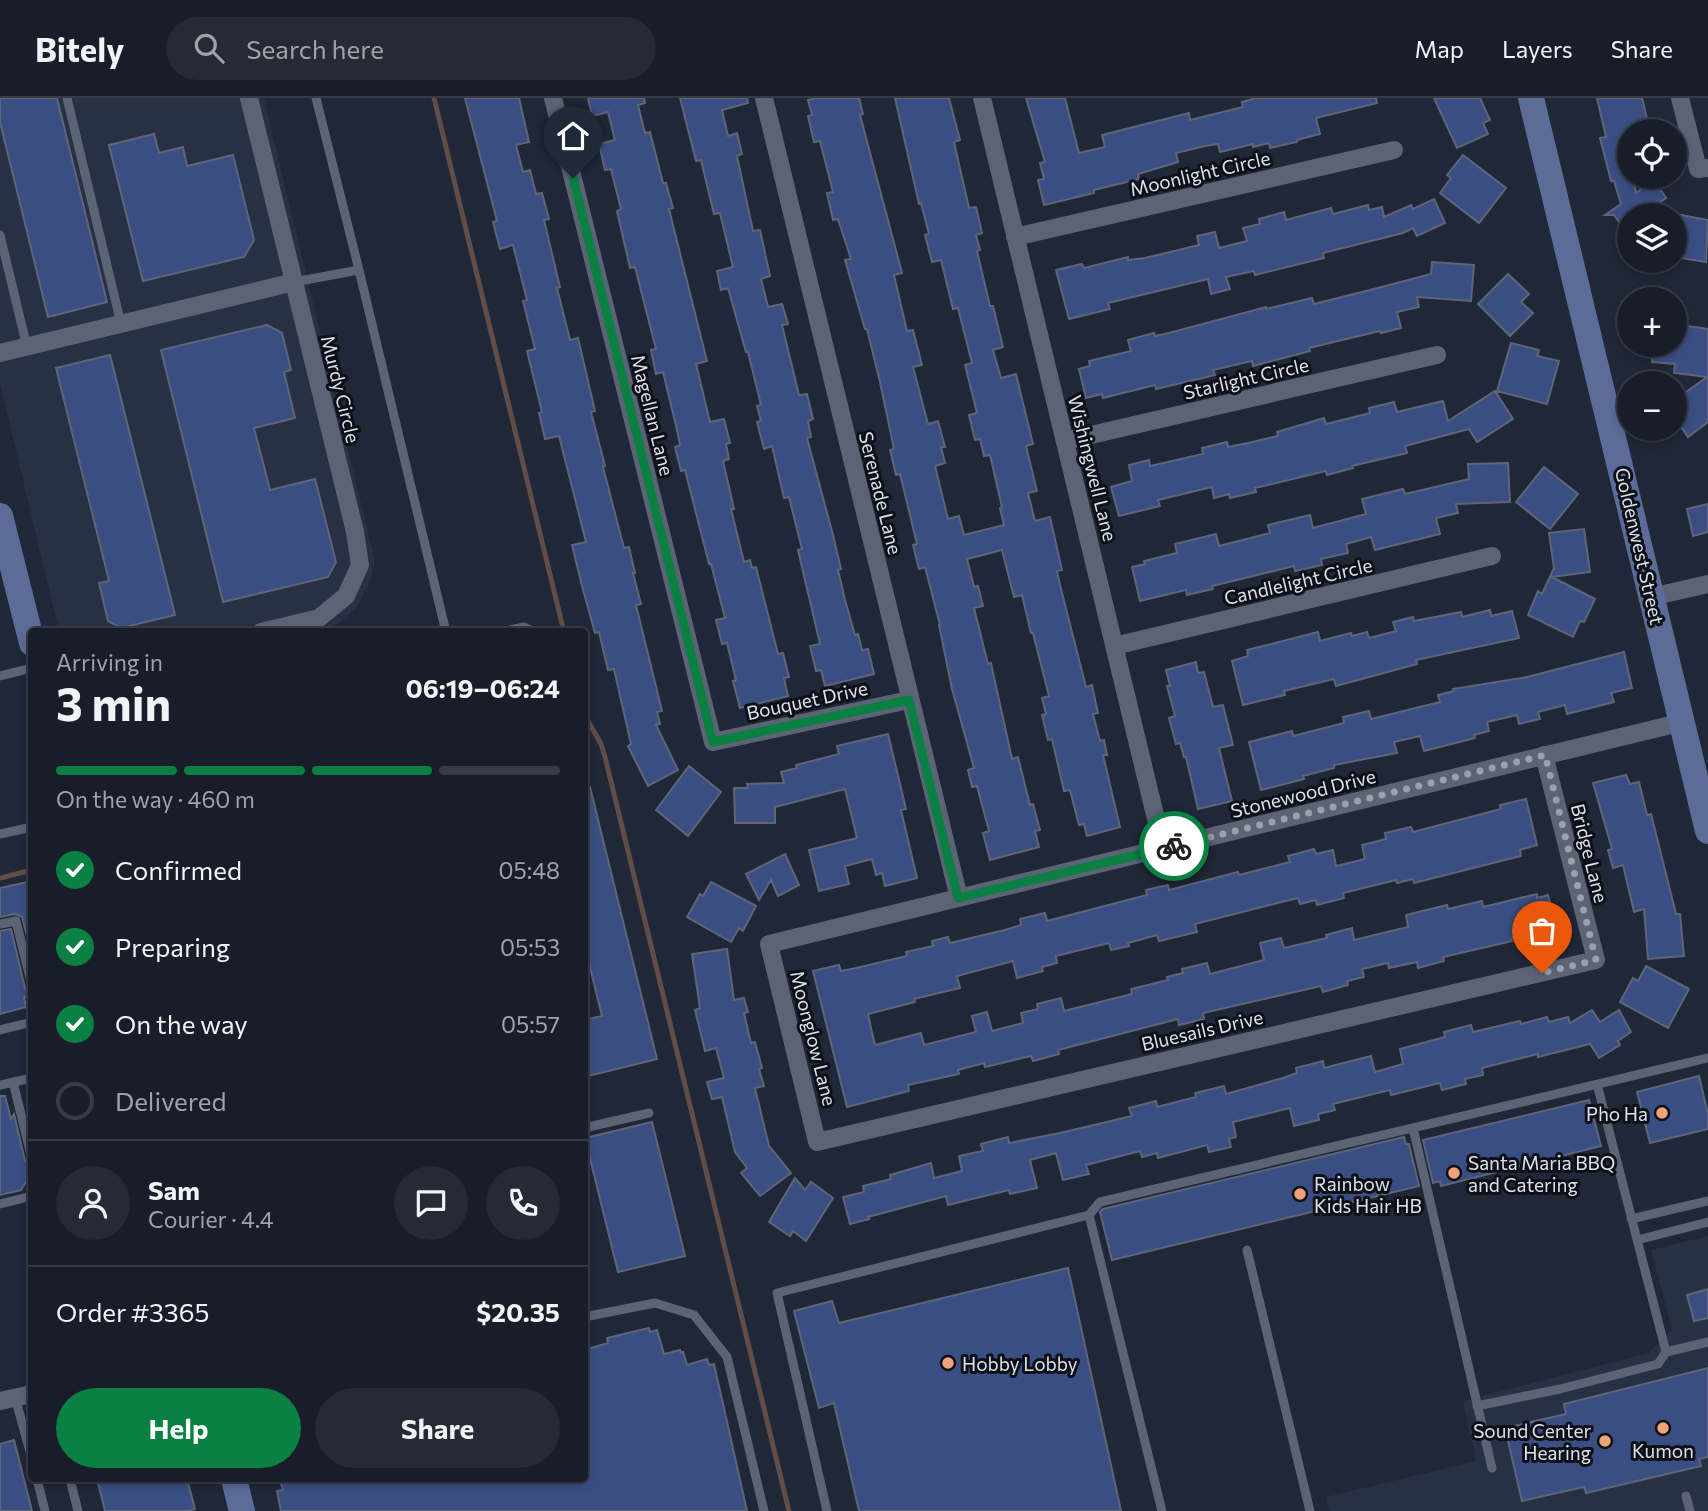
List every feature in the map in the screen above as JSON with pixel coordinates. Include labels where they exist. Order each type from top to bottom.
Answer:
[{"type":"main road","name":"Goldenwest Street","points":[[1531,98],[1708,831]]},
{"type":"main road","points":[[0,516],[28,628]]},
{"type":"main road","points":[[234,1482],[238,1510]]},
{"type":"street","name":"Murdy Circle","points":[[249,98],[355,533],[360,565],[346,596],[319,618],[278,628]]},
{"type":"street","name":"Magellan Lane","points":[[553,98],[713,742]]},
{"type":"street","name":"Serenade Lane","points":[[764,98],[958,898]]},
{"type":"street","name":"Wishingwell Lane","points":[[982,98],[1163,848]]},
{"type":"street","points":[[1680,98],[1703,169]]},
{"type":"street","name":"Moonlight Circle","points":[[1015,237],[1394,150]]},
{"type":"street","points":[[0,353],[294,282]]},
{"type":"street","name":"Starlight Circle","points":[[1065,441],[1437,355]]},
{"type":"street","name":"Candlelight Circle","points":[[1114,646],[1492,556]]},
{"type":"street","points":[[1651,597],[1708,584]]},
{"type":"street","name":"Bouquet Drive","points":[[713,742],[909,700]]},
{"type":"street","name":"Stonewood Drive","points":[[769,944],[1683,722]]},
{"type":"street","name":"Bridge Lane","points":[[1545,755],[1596,960]]},
{"type":"street","name":"Moonglow Lane","points":[[769,944],[817,1142]]},
{"type":"street","name":"Bluesails Drive","points":[[817,1142],[1596,960]]},
{"type":"lane","points":[[67,98],[121,324]]},
{"type":"lane","points":[[316,98],[445,628]]},
{"type":"lane","points":[[0,235],[27,347]]},
{"type":"lane","points":[[294,282],[359,270]]},
{"type":"lane","points":[[0,676],[28,669]]},
{"type":"lane","points":[[0,834],[28,828]]},
{"type":"lane","points":[[0,925],[16,921],[28,970]]},
{"type":"lane","points":[[0,1030],[28,1023]]},
{"type":"lane","points":[[827,1511],[777,1293],[1089,1214],[1100,1202],[1708,1058]]},
{"type":"lane","points":[[0,1085],[28,1078]]},
{"type":"lane","points":[[13,1082],[28,1143]]},
{"type":"lane","points":[[1597,1084],[1666,1352]]},
{"type":"lane","points":[[588,1127],[649,1113]]},
{"type":"lane","points":[[1413,1128],[1492,1468]]},
{"type":"lane","points":[[0,1204],[28,1197]]},
{"type":"lane","points":[[1631,1219],[1708,1201]]},
{"type":"lane","points":[[1089,1214],[1162,1511]]},
{"type":"lane","points":[[1637,1240],[1708,1222]]},
{"type":"lane","points":[[1247,1250],[1310,1511]]},
{"type":"lane","points":[[588,1316],[655,1303],[694,1315],[727,1357],[764,1511]]},
{"type":"lane","points":[[1477,1406],[1658,1364],[1666,1352],[1708,1342]]},
{"type":"lane","points":[[16,1397],[28,1444]]},
{"type":"lane","points":[[38,1482],[45,1511]]},
{"type":"lane","points":[[71,1482],[78,1511]]},
{"type":"lane","points":[[1686,1496],[1690,1511]]},
{"type":"shaded area","points":[[0,98],[264,98],[375,561],[370,582],[357,607],[339,623],[328,628],[58,628],[0,383]]},
{"type":"shaded area","points":[[1708,1236],[1708,1511],[1329,1511],[1326,1497],[1476,1461],[1463,1401],[1648,1353],[1672,1330],[1651,1250]]},
{"type":"building","points":[[0,98],[57,98],[107,302],[48,317],[0,122]]},
{"type":"building","points":[[465,98],[519,98],[529,142],[516,145],[523,172],[530,170],[536,194],[542,193],[549,219],[544,220],[560,287],[557,288],[570,340],[578,338],[595,411],[591,412],[605,466],[603,467],[624,548],[629,547],[635,573],[641,604],[636,605],[662,711],[657,712],[660,724],[656,725],[678,770],[648,786],[628,746],[631,744],[614,669],[608,670],[599,632],[595,633],[582,586],[572,545],[586,542],[559,436],[545,439],[539,413],[542,412],[527,351],[535,349],[523,301],[527,300],[513,245],[500,249],[493,222],[497,221]]},
{"type":"building","points":[[588,98],[644,98],[645,103],[638,105],[645,133],[650,132],[663,183],[666,183],[673,208],[669,209],[707,361],[696,364],[710,422],[724,419],[730,443],[726,444],[729,459],[723,461],[734,509],[731,509],[744,562],[750,560],[752,568],[756,567],[778,654],[783,653],[789,677],[784,678],[788,696],[740,708],[727,643],[722,644],[716,620],[725,618],[685,470],[681,471],[675,447],[680,445],[663,372],[656,374],[651,350],[656,349],[635,267],[630,268],[617,211],[621,209],[611,169],[605,170],[599,144],[615,140],[608,112],[592,116]]},
{"type":"building","points":[[680,98],[747,98],[748,103],[722,110],[728,136],[737,133],[742,154],[737,156],[753,231],[760,230],[770,276],[761,279],[768,307],[782,304],[788,324],[782,325],[799,395],[807,394],[813,419],[808,421],[811,437],[807,438],[841,569],[838,570],[845,600],[862,650],[868,649],[874,674],[825,686],[821,670],[816,671],[810,646],[820,644],[798,550],[802,549],[789,497],[784,498],[772,446],[764,449],[757,422],[761,421],[757,406],[761,405],[748,352],[728,288],[721,290],[717,271],[733,267],[720,213],[714,214],[701,160],[696,161]]},
{"type":"building","points":[[859,98],[863,114],[860,115],[902,273],[894,275],[907,331],[913,330],[922,365],[913,367],[928,424],[938,421],[945,447],[941,447],[945,463],[935,466],[948,519],[959,516],[964,535],[1004,525],[1002,507],[990,455],[984,456],[980,439],[975,440],[969,415],[977,413],[965,365],[972,363],[958,308],[953,309],[941,260],[932,262],[925,235],[929,234],[921,203],[919,204],[895,98],[949,98],[960,140],[954,142],[969,208],[976,207],[982,233],[976,235],[980,250],[977,251],[1003,347],[993,350],[1001,378],[1016,374],[1033,444],[1026,446],[1037,491],[1028,493],[1035,521],[1050,517],[1062,570],[1057,571],[1060,585],[1086,687],[1092,685],[1098,713],[1093,714],[1100,741],[1104,740],[1107,755],[1103,755],[1120,827],[1087,836],[1084,824],[1079,825],[1070,790],[1064,791],[1052,739],[1048,740],[1042,715],[1046,714],[1042,698],[1049,696],[1033,633],[1022,595],[1014,597],[1002,550],[967,559],[974,587],[978,586],[983,606],[974,608],[988,664],[991,663],[1012,759],[1018,757],[1030,805],[1033,804],[1040,830],[1035,831],[1039,847],[990,860],[983,833],[989,831],[977,786],[972,787],[968,770],[974,768],[952,689],[940,625],[925,567],[919,569],[913,545],[917,544],[900,474],[896,475],[890,450],[894,449],[880,382],[867,329],[845,260],[851,259],[838,219],[833,220],[827,193],[833,192],[820,141],[814,142],[808,116],[812,115],[808,100]]},
{"type":"building","points":[[1026,98],[1065,98],[1079,153],[1105,147],[1102,135],[1189,113],[1190,120],[1243,107],[1242,102],[1256,98],[1376,98],[1377,103],[1316,118],[1320,134],[1297,142],[1270,148],[1269,143],[1253,147],[1253,144],[1220,152],[1218,144],[1176,153],[1178,162],[1138,174],[1139,179],[1044,205],[1038,180],[1044,179],[1040,163],[1045,162]]},
{"type":"building","points":[[1434,98],[1480,98],[1490,120],[1483,123],[1488,134],[1457,148]]},
{"type":"building","points":[[1597,98],[1642,98],[1647,119],[1617,119],[1617,189],[1635,189],[1636,193],[1642,189],[1660,189],[1666,198],[1659,203],[1621,203],[1614,181],[1611,181],[1600,138],[1606,137]]},
{"type":"building","points":[[154,134],[159,153],[183,147],[187,166],[233,155],[254,240],[244,257],[143,281],[109,145]]},
{"type":"building","points":[[1463,155],[1506,188],[1479,223],[1440,193],[1451,178],[1447,175]]},
{"type":"building","points":[[1434,199],[1445,223],[1417,236],[1413,228],[1403,233],[1323,253],[1324,258],[1255,275],[1254,271],[1226,277],[1230,289],[1211,294],[1208,279],[1108,303],[1110,309],[1069,319],[1056,270],[1082,264],[1084,268],[1128,257],[1128,260],[1145,258],[1199,245],[1197,236],[1215,232],[1219,248],[1247,241],[1243,228],[1260,224],[1259,219],[1284,212],[1286,220],[1331,208],[1333,214],[1368,205],[1369,210],[1382,207],[1384,217],[1411,205],[1413,209]]},
{"type":"building","points":[[1617,207],[1617,219],[1614,215],[1605,215]]},
{"type":"building","points":[[1687,216],[1708,220],[1706,262],[1687,259]]},
{"type":"building","points":[[1432,262],[1474,265],[1471,301],[1417,297],[1419,307],[1397,312],[1401,328],[1309,348],[1310,351],[1253,366],[1252,361],[1213,370],[1215,375],[1156,389],[1155,385],[1103,398],[1102,394],[1086,398],[1079,369],[1090,366],[1089,361],[1131,351],[1128,340],[1154,333],[1155,336],[1169,333],[1266,307],[1312,298],[1314,304],[1370,290],[1431,274]]},
{"type":"building","points":[[1508,274],[1529,294],[1521,302],[1533,313],[1510,336],[1478,304]]},
{"type":"building","points":[[267,325],[282,333],[291,370],[284,372],[295,418],[254,428],[270,490],[315,479],[336,562],[328,577],[223,602],[161,350]]},
{"type":"building","points":[[1687,326],[1708,329],[1708,422],[1688,437],[1687,391],[1707,377],[1687,375],[1687,371],[1674,371],[1675,364],[1652,362],[1652,357],[1687,357]]},
{"type":"building","points":[[1511,343],[1539,350],[1537,356],[1559,361],[1547,404],[1497,391]]},
{"type":"building","points":[[110,355],[175,615],[121,628],[108,621],[99,583],[109,581],[56,368]]},
{"type":"building","points":[[1495,391],[1513,419],[1477,442],[1469,429],[1405,446],[1407,453],[1327,475],[1326,471],[1255,488],[1256,492],[1230,498],[1229,494],[1214,498],[1212,487],[1158,500],[1160,506],[1119,516],[1111,487],[1132,481],[1129,465],[1149,460],[1150,466],[1203,454],[1202,448],[1227,442],[1228,447],[1278,436],[1277,432],[1324,418],[1326,424],[1370,413],[1369,408],[1394,402],[1397,412],[1443,401],[1448,421]]},
{"type":"building","points":[[1508,463],[1510,502],[1456,504],[1458,513],[1436,518],[1440,534],[1375,550],[1371,537],[1346,544],[1348,553],[1321,559],[1322,565],[1295,571],[1294,566],[1212,586],[1213,589],[1187,595],[1186,590],[1140,601],[1132,567],[1145,564],[1144,561],[1177,553],[1175,544],[1216,534],[1219,546],[1270,533],[1268,525],[1310,515],[1313,528],[1366,514],[1362,499],[1403,489],[1405,494],[1469,479],[1468,464]]},
{"type":"building","points":[[1544,467],[1578,494],[1550,529],[1516,502]]},
{"type":"building","points":[[1708,504],[1708,532],[1693,536],[1687,509]]},
{"type":"building","points":[[1584,529],[1590,572],[1552,577],[1595,599],[1573,637],[1528,615],[1538,591],[1542,594],[1554,568],[1549,533]]},
{"type":"building","points":[[1490,610],[1491,616],[1512,611],[1519,638],[1416,660],[1417,664],[1336,686],[1334,679],[1284,691],[1285,695],[1243,705],[1232,661],[1248,656],[1247,650],[1318,632],[1320,641],[1367,632],[1369,638],[1396,631],[1393,622],[1413,617],[1414,621],[1461,612],[1462,617]]},
{"type":"building","points":[[1624,652],[1632,688],[1611,693],[1614,702],[1567,714],[1565,705],[1538,712],[1540,719],[1519,724],[1517,715],[1487,722],[1489,731],[1474,735],[1475,738],[1424,751],[1420,736],[1394,742],[1397,753],[1334,765],[1334,768],[1303,776],[1304,779],[1261,790],[1249,742],[1292,731],[1293,736],[1344,723],[1343,717],[1369,711],[1371,719],[1440,702],[1438,695],[1454,691],[1453,689],[1527,677]]},
{"type":"building","points":[[1196,662],[1198,673],[1204,672],[1213,707],[1223,705],[1233,745],[1219,748],[1232,801],[1198,809],[1186,757],[1180,743],[1176,744],[1169,718],[1175,716],[1166,670]]},
{"type":"building","points":[[888,734],[906,809],[901,810],[917,878],[885,886],[882,873],[876,875],[872,859],[845,866],[849,884],[819,891],[809,850],[857,838],[845,789],[775,807],[775,823],[735,823],[734,788],[748,788],[747,784],[784,783],[781,772],[797,768],[796,765],[839,754],[837,746]]},
{"type":"building","points":[[689,766],[721,792],[688,836],[656,810]]},
{"type":"building","points":[[1626,775],[1630,784],[1639,782],[1647,815],[1651,814],[1676,914],[1680,914],[1684,956],[1648,959],[1644,909],[1634,912],[1623,865],[1613,868],[1608,850],[1612,849],[1593,783]]},
{"type":"building","points":[[588,787],[657,1059],[588,1076],[588,1019],[602,1016],[588,959]]},
{"type":"building","points":[[1526,799],[1537,845],[1520,850],[1521,856],[1414,883],[1413,879],[1397,883],[1396,880],[1343,893],[1344,898],[1317,905],[1316,900],[1300,904],[1298,898],[1195,924],[1197,932],[1159,941],[1157,935],[1111,950],[1109,943],[1056,956],[1057,963],[1042,967],[1043,971],[1017,978],[1013,961],[957,976],[960,988],[868,1014],[875,1045],[921,1033],[924,1045],[976,1032],[972,1016],[987,1012],[992,1031],[1023,1023],[1021,1013],[1038,1009],[1037,1004],[1061,998],[1064,1011],[1132,994],[1131,989],[1168,980],[1167,977],[1183,973],[1182,969],[1207,963],[1210,974],[1264,960],[1260,943],[1281,938],[1284,948],[1327,938],[1326,935],[1352,928],[1354,940],[1408,927],[1406,915],[1447,905],[1448,909],[1482,901],[1483,907],[1537,894],[1537,898],[1548,895],[1557,928],[1443,957],[1444,961],[1418,968],[1417,962],[1389,968],[1388,963],[1362,969],[1364,977],[1323,992],[1321,986],[1203,1013],[1204,1019],[1179,1025],[1178,1019],[1058,1050],[1059,1054],[1033,1061],[1031,1056],[985,1067],[984,1063],[958,1070],[959,1074],[908,1085],[909,1091],[847,1107],[813,971],[839,965],[841,971],[907,956],[906,952],[933,946],[932,941],[948,937],[950,943],[1021,925],[1020,919],[1045,913],[1047,921],[1147,895],[1146,890],[1168,885],[1169,890],[1238,872],[1239,875],[1290,862],[1288,856],[1314,849],[1316,854],[1333,850],[1336,866],[1365,859],[1362,845],[1386,839],[1385,833],[1411,827],[1413,832],[1501,809],[1500,805]]},
{"type":"building","points":[[785,854],[799,885],[778,896],[771,880],[759,900],[746,874]]},
{"type":"building","points":[[28,882],[28,940],[22,917],[15,914],[0,917],[0,888]]},
{"type":"building","points":[[711,882],[756,906],[743,931],[739,928],[731,942],[687,917],[700,894],[703,896]]},
{"type":"building","points":[[11,929],[28,996],[24,997],[26,1007],[0,1014],[0,931]]},
{"type":"building","points":[[727,949],[734,1000],[744,998],[748,1012],[744,1013],[751,1043],[755,1042],[762,1068],[759,1069],[764,1086],[755,1088],[769,1146],[791,1173],[760,1196],[741,1173],[747,1168],[735,1152],[722,1097],[712,1099],[707,1082],[724,1078],[716,1048],[705,1051],[695,1010],[700,1008],[692,954]]},
{"type":"building","points":[[1646,966],[1689,989],[1668,1028],[1620,1002],[1633,978],[1638,981]]},
{"type":"building","points":[[1592,1010],[1600,1022],[1619,1010],[1631,1032],[1618,1041],[1620,1045],[1599,1058],[1590,1044],[1538,1057],[1538,1054],[1482,1068],[1483,1075],[1465,1079],[1466,1084],[1442,1090],[1440,1083],[1391,1095],[1390,1090],[1333,1104],[1335,1110],[1318,1114],[1319,1120],[1294,1126],[1290,1108],[1233,1122],[1236,1137],[1229,1139],[1231,1147],[1209,1152],[1207,1145],[1158,1158],[1157,1153],[1142,1157],[1140,1151],[1086,1165],[1089,1174],[1063,1180],[1056,1153],[1030,1160],[1037,1188],[1010,1194],[1009,1190],[948,1205],[946,1196],[850,1224],[843,1197],[864,1192],[863,1186],[891,1179],[890,1175],[931,1163],[934,1178],[962,1171],[959,1156],[983,1151],[981,1144],[1008,1137],[1009,1143],[1132,1116],[1129,1108],[1156,1101],[1157,1107],[1196,1097],[1195,1093],[1224,1086],[1226,1094],[1283,1078],[1297,1073],[1296,1068],[1323,1061],[1324,1068],[1371,1056],[1375,1072],[1403,1064],[1400,1049],[1445,1037],[1444,1032],[1471,1025],[1473,1032],[1547,1017],[1549,1022],[1568,1017],[1570,1023]]},
{"type":"building","name":"Pho Ha","points":[[1699,1076],[1708,1114],[1708,1129],[1650,1143],[1637,1092]]},
{"type":"building","points":[[0,1096],[5,1096],[11,1119],[14,1114],[25,1161],[28,1163],[28,1179],[21,1190],[0,1195]]},
{"type":"building","points":[[1589,1100],[1601,1146],[1441,1186],[1440,1181],[1433,1183],[1423,1140]]},
{"type":"building","points":[[652,1122],[685,1256],[618,1272],[588,1150],[588,1137]]},
{"type":"building","points":[[1404,1137],[1406,1144],[1409,1144],[1419,1186],[1112,1260],[1100,1212],[1103,1209]]},
{"type":"building","points":[[795,1178],[805,1190],[811,1182],[833,1198],[806,1241],[793,1231],[790,1236],[769,1222]]},
{"type":"building","name":"Hobby Lobby","points":[[1068,1268],[1121,1511],[859,1511],[834,1403],[819,1408],[794,1311],[832,1301],[839,1323]]},
{"type":"building","points":[[1708,1289],[1708,1318],[1694,1321],[1687,1295]]},
{"type":"building","points":[[649,1328],[650,1332],[657,1330],[664,1354],[680,1350],[687,1365],[707,1359],[709,1365],[714,1364],[747,1511],[281,1511],[277,1491],[283,1490],[281,1482],[588,1482],[588,1349],[608,1343],[607,1338]]},
{"type":"building","points":[[1708,1368],[1708,1457],[1699,1459],[1701,1466],[1586,1493],[1584,1487],[1522,1501],[1505,1428],[1566,1414],[1564,1404]]},
{"type":"building","points":[[14,1440],[32,1511],[0,1511],[0,1444]]},
{"type":"building","points":[[98,1482],[188,1482],[195,1509],[187,1511],[105,1511]]},
{"type":"waterway","points":[[434,98],[563,628]]},
{"type":"waterway","points":[[588,721],[605,757],[789,1511]]},
{"type":"waterway","points":[[0,878],[28,871]]},
{"type":"way so far","points":[[1174,846],[1545,755],[1596,960],[1542,973]]},
{"type":"place","name":"Pho Ha","points":[[1662,1113]]},
{"type":"place","name":"Santa Maria BBQ and Catering","points":[[1454,1173]]},
{"type":"place","name":"Rainbow Kids Hair HB","points":[[1300,1194]]},
{"type":"place","name":"Hobby Lobby","points":[[948,1363]]},
{"type":"place","name":"Kumon","points":[[1663,1428]]},
{"type":"place","name":"Sound Center Hearing","points":[[1605,1441]]},
{"type":"route","points":[[573,178],[713,742],[909,700],[958,898],[1174,846]]}]
